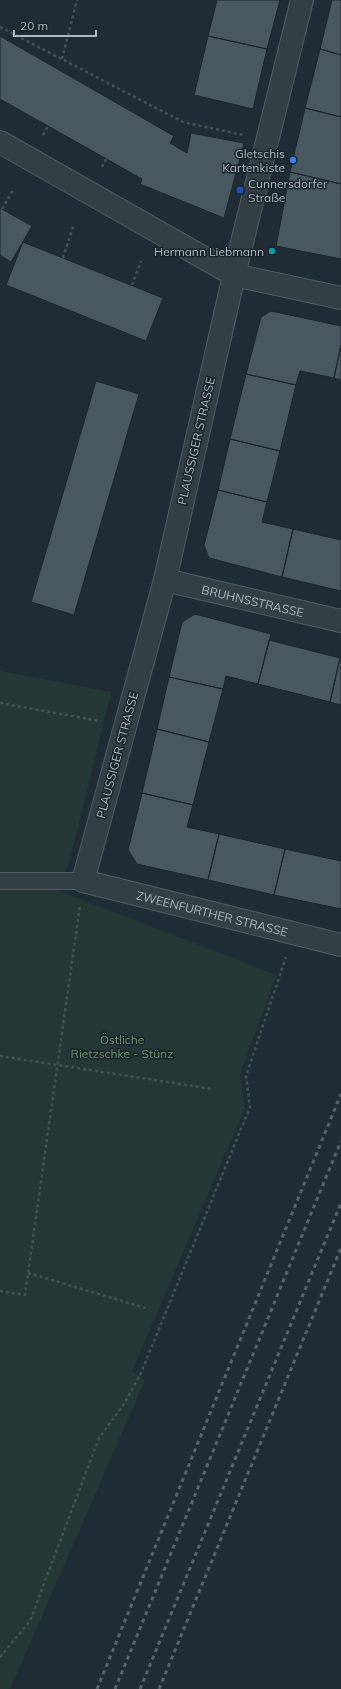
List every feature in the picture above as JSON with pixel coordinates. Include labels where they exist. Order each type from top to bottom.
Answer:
[{"type":"street","name":"PLAUSSIGER STRASSE","points":[[83,881],[165,580],[234,275],[302,0]]},
{"type":"street","points":[[0,142],[234,275],[341,298]]},
{"type":"street","name":"BRUHNSSTRASSE","points":[[165,580],[341,621]]},
{"type":"street","name":"ZWEENFURTHER STRASSE","points":[[83,881],[341,945]]},
{"type":"lane","points":[[0,881],[83,881]]},
{"type":"path","points":[[62,59],[77,0]]},
{"type":"path","points":[[0,27],[183,122],[246,135]]},
{"type":"path","points":[[43,135],[48,126]]},
{"type":"path","points":[[102,167],[107,157]]},
{"type":"path","points":[[2,209],[13,190]]},
{"type":"path","points":[[63,258],[74,224]]},
{"type":"path","points":[[132,286],[141,261]]},
{"type":"path","points":[[0,703],[125,725]]},
{"type":"path","points":[[0,1292],[25,1295],[83,881]]},
{"type":"path","points":[[0,1657],[30,1621],[99,1438],[124,1404],[140,1375],[250,1107],[246,1076],[294,933]]},
{"type":"path","points":[[0,1056],[212,1089]]},
{"type":"path","points":[[28,1273],[149,1309]]},
{"type":"green space","name":"Östliche Rietzschke - Stünz","points":[[0,671],[111,692],[71,856],[59,891],[277,975],[240,1074],[245,1108],[132,1371],[145,1380],[10,1689],[0,1689]]},
{"type":"building","points":[[217,0],[280,0],[267,49],[208,36]]},
{"type":"building","points":[[332,0],[341,0],[341,55],[320,49]]},
{"type":"building","points":[[0,36],[174,136],[170,143],[187,153],[191,133],[244,143],[224,218],[140,184],[142,179],[0,99]]},
{"type":"building","points":[[208,36],[267,49],[253,109],[194,95]]},
{"type":"building","points":[[320,49],[341,55],[341,117],[305,108]]},
{"type":"building","points":[[305,108],[341,117],[341,184],[290,172]]},
{"type":"building","points":[[290,172],[341,184],[341,259],[276,246]]},
{"type":"building","points":[[0,208],[32,226],[11,262],[0,255]]},
{"type":"building","points":[[23,242],[163,298],[146,341],[6,285]]},
{"type":"building","points":[[271,311],[341,326],[341,345],[334,378],[300,371],[296,385],[246,374],[261,317]]},
{"type":"building","points":[[341,345],[341,380],[334,378]]},
{"type":"building","points":[[246,374],[296,385],[280,451],[230,439]]},
{"type":"building","points":[[96,381],[139,394],[74,615],[31,602]]},
{"type":"building","points":[[230,439],[280,451],[267,502],[218,490]]},
{"type":"building","points":[[218,490],[267,502],[262,522],[293,529],[282,577],[209,558],[204,545]]},
{"type":"building","points":[[293,529],[341,540],[341,591],[282,577]]},
{"type":"building","points":[[195,614],[271,634],[258,684],[226,676],[223,689],[169,677],[182,622]]},
{"type":"building","points":[[269,640],[340,658],[330,702],[258,684]]},
{"type":"building","points":[[341,658],[341,705],[330,702]]},
{"type":"building","points":[[169,677],[223,689],[209,742],[157,729]]},
{"type":"building","points":[[157,729],[209,742],[193,805],[142,793]]},
{"type":"building","points":[[142,793],[193,805],[187,827],[219,834],[208,880],[137,864],[128,850]]},
{"type":"building","points":[[219,834],[285,849],[274,895],[208,880]]},
{"type":"building","points":[[285,849],[341,861],[341,909],[274,895]]},
{"type":"railway","points":[[97,1689],[341,1094]]},
{"type":"railway","points":[[115,1689],[341,1141]]},
{"type":"railway","points":[[140,1689],[341,1203]]},
{"type":"railway","points":[[159,1689],[341,1248]]},
{"type":"place","name":"Gletschis Kartenkiste","points":[[293,160]]},
{"type":"place","name":"Cunnersdorfer Straße","points":[[240,190]]},
{"type":"place","name":"Hermann Liebmann","points":[[272,251]]}]
